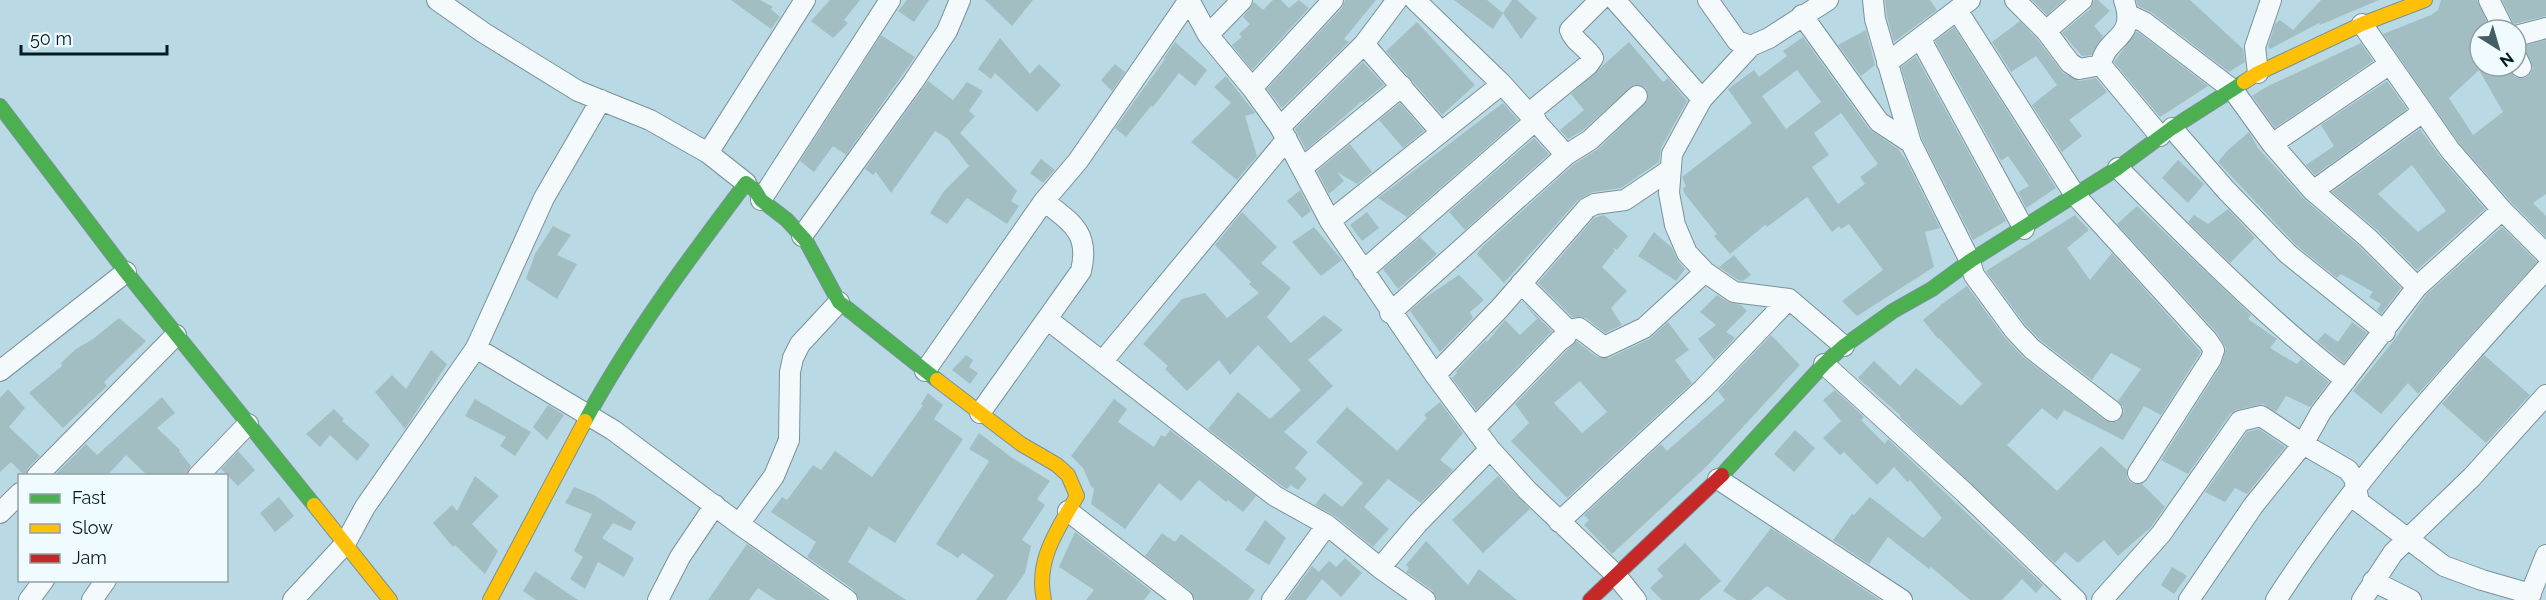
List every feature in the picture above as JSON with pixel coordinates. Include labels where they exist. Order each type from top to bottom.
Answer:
[{"type":"street","points":[[437,0],[578,91],[650,120],[708,153],[747,183],[761,200],[787,220],[802,236],[839,302],[1021,444],[1057,465],[1068,476],[1077,496],[1047,549],[1041,573],[1041,591],[1044,600]]},
{"type":"street","points":[[708,153],[805,0]]},
{"type":"street","points":[[761,200],[890,0]]},
{"type":"street","points":[[802,236],[948,31],[960,0]]},
{"type":"street","points":[[925,371],[1044,201],[1078,161],[1189,0],[1208,35],[1252,88],[1283,133],[1330,221],[1362,271],[1474,428],[1490,449],[1559,522],[1615,574],[1636,600]]},
{"type":"street","points":[[1208,35],[1242,0]]},
{"type":"street","points":[[1252,88],[1333,0]]},
{"type":"street","points":[[1102,362],[1283,133],[1364,44],[1397,0]]},
{"type":"street","points":[[1415,0],[1502,84],[1566,155]]},
{"type":"street","points":[[1362,271],[1588,65],[1593,58],[1588,49],[1572,37],[1570,30],[1572,25],[1600,0]]},
{"type":"street","points":[[1615,0],[1702,99]]},
{"type":"street","points":[[1708,0],[1737,41],[1751,45]]},
{"type":"street","points":[[1828,0],[1769,38],[1751,45],[1702,99],[1672,154],[1669,193],[1675,225],[1687,253],[1706,272],[1734,292],[1789,299],[1844,346]]},
{"type":"street","points":[[1873,0],[1875,20],[1911,143],[1970,261],[1974,275],[2015,332],[2032,350],[2112,411]]},
{"type":"street","points":[[2015,0],[2046,31],[2070,63],[2079,69],[2101,65]]},
{"type":"street","points":[[2046,31],[2082,0]]},
{"type":"street","points":[[2258,73],[2255,47],[2271,0]]},
{"type":"street","points":[[1590,600],[1718,478],[1824,364],[1844,346],[1893,311],[1932,289],[1970,261],[2118,168],[2166,132],[2258,73],[2362,24],[2425,0]]},
{"type":"street","points":[[2489,0],[2498,18]]},
{"type":"street","points":[[1887,63],[1964,5],[2075,195],[2208,340],[2214,350],[2211,359],[2138,473]]},
{"type":"street","points":[[2385,332],[2288,254],[2101,65],[2102,55],[2122,35],[2127,8],[2233,90],[2272,144],[2313,191],[2362,233],[2417,287]]},
{"type":"street","points":[[1802,15],[1879,122],[1911,143]]},
{"type":"street","points":[[2362,24],[2450,150],[2502,210],[2539,233],[2546,254]]},
{"type":"street","points":[[2528,33],[2546,28]]},
{"type":"street","points":[[1920,38],[2024,229]]},
{"type":"street","points":[[1364,44],[1440,131]]},
{"type":"street","points":[[2272,144],[2390,64]]},
{"type":"street","points":[[1330,221],[1440,131],[1502,84]]},
{"type":"street","points":[[1302,168],[1402,86]]},
{"type":"street","points":[[1390,313],[1566,155],[1590,140],[1637,96]]},
{"type":"street","points":[[293,600],[345,544],[365,507],[476,348],[544,198],[601,100]]},
{"type":"street","points":[[0,106],[126,272],[345,544],[383,597]]},
{"type":"street","points":[[2313,191],[2420,114],[2421,110]]},
{"type":"street","points":[[2118,168],[2307,350],[2346,380]]},
{"type":"street","points":[[1435,375],[1500,308],[1587,208],[1595,204],[1625,200],[1671,169]]},
{"type":"street","points":[[490,600],[603,388],[655,305],[747,183]]},
{"type":"street","points":[[980,413],[1081,271],[1084,256],[1083,241],[1072,224],[1044,201]]},
{"type":"street","points":[[2189,600],[2253,506],[2303,444],[2321,412],[2385,332],[2417,287],[2502,210]]},
{"type":"street","points":[[2276,600],[2354,489],[2463,361],[2546,269]]},
{"type":"street","points":[[0,371],[126,272]]},
{"type":"street","points":[[1568,330],[1579,328],[1604,347],[1644,328],[1706,272]]},
{"type":"street","points":[[1521,283],[1568,330]]},
{"type":"street","points":[[1559,522],[1703,388],[1789,299]]},
{"type":"street","points":[[739,524],[774,476],[789,440],[790,372],[793,358],[800,344],[839,302]]},
{"type":"street","points":[[1047,319],[1275,496],[1327,525],[1380,568],[1425,600]]},
{"type":"street","points":[[1474,428],[1558,341],[1566,336],[1568,330]]},
{"type":"street","points":[[39,474],[176,335]]},
{"type":"street","points":[[476,348],[590,415],[646,453],[739,524],[847,600]]},
{"type":"street","points":[[1824,364],[1965,493],[2076,600]]},
{"type":"street","points":[[2362,600],[2393,553],[2472,477],[2546,395]]},
{"type":"street","points":[[2102,600],[2161,534],[2240,422],[2261,416],[2348,470],[2354,478],[2354,489],[2359,502],[2444,566],[2530,597],[2546,555]]},
{"type":"street","points":[[200,474],[248,424]]},
{"type":"street","points":[[1380,568],[1418,523],[1490,449]]},
{"type":"street","points":[[1718,478],[1902,600]]},
{"type":"street","points":[[0,513],[18,495]]},
{"type":"street","points":[[658,600],[680,557],[715,505]]},
{"type":"street","points":[[1068,511],[1183,600]]},
{"type":"street","points":[[1272,600],[1327,525]]},
{"type":"street","points":[[2373,581],[2411,600]]},
{"type":"street","points":[[29,600],[42,582]]},
{"type":"street","points":[[92,600],[105,582]]},
{"type":"building","points":[[731,0],[760,0],[773,7],[771,9],[780,17],[771,29]]},
{"type":"building","points":[[830,0],[860,0],[844,20],[848,23],[833,38],[811,21]]},
{"type":"building","points":[[907,0],[929,0],[914,22],[898,11]]},
{"type":"building","points":[[985,0],[1033,0],[1012,26]]},
{"type":"building","points":[[1273,0],[1281,0],[1289,8],[1299,0],[1309,8],[1252,70],[1232,45],[1242,37],[1239,34],[1250,24],[1243,17],[1254,2],[1263,10]]},
{"type":"building","points":[[1345,0],[1376,0],[1344,39],[1349,42],[1282,108],[1267,89],[1342,8]]},
{"type":"building","points":[[1454,0],[1487,0],[1503,13],[1493,29]]},
{"type":"building","points":[[1512,0],[1517,0],[1537,18],[1521,39],[1503,13]]},
{"type":"building","points":[[1885,0],[1930,0],[1937,10],[1894,42]]},
{"type":"building","points":[[2032,0],[2064,0],[2047,15]]},
{"type":"building","points":[[2094,0],[2098,0],[2110,11],[2094,26],[2103,36],[2092,55],[2082,56],[2062,33],[2090,9]]},
{"type":"building","points":[[2136,0],[2190,0],[2243,49],[2245,62],[2229,72],[2151,12],[2138,6]]},
{"type":"building","points":[[2321,0],[2379,0],[2320,25],[2319,23],[2270,49],[2268,47],[2275,24],[2280,20],[2293,30]]},
{"type":"building","points":[[2441,0],[2477,0],[2485,18],[2468,18],[2468,78],[2470,78],[2449,98],[2473,135],[2503,112],[2484,78],[2528,78],[2533,68],[2528,57],[2528,45],[2546,40],[2546,194],[2533,203],[2546,216],[2546,237],[2511,202],[2459,143],[2383,34],[2438,10]]},
{"type":"building","points":[[2502,0],[2546,0],[2546,16],[2528,20],[2528,18],[2511,18]]},
{"type":"building","points":[[2020,21],[2063,73],[2080,81],[2096,78],[2107,92],[2069,120],[2082,136],[2062,152],[2032,105],[2057,85],[2036,56],[2011,72],[1992,42]]},
{"type":"building","points":[[1417,22],[1475,85],[1442,115],[1386,51]]},
{"type":"building","points":[[1954,27],[2056,188],[2026,208],[2018,192],[2029,186],[2008,156],[2001,161],[1935,41]]},
{"type":"building","points":[[1866,30],[1875,65],[1861,76],[1838,45]]},
{"type":"building","points":[[2136,32],[2208,86],[2160,117],[2114,62]]},
{"type":"building","points":[[881,35],[915,57],[846,155],[833,146],[814,172],[800,161]]},
{"type":"building","points":[[1803,37],[1869,129],[1898,149],[1906,160],[1940,228],[1925,232],[1934,267],[1857,316],[1842,301],[1883,270],[1849,224],[1841,229],[1839,226],[1832,232],[1807,197],[1767,227],[1765,225],[1730,254],[1714,236],[1717,234],[1684,193],[1683,188],[1686,186],[1682,177],[1752,123],[1728,89],[1754,70],[1759,77],[1787,56],[1783,51]],"holes":[[[1797,70],[1821,102],[1786,129],[1762,96]],[[1841,113],[1878,164],[1860,177],[1865,184],[1838,204],[1812,167],[1829,155],[1814,133]]]},
{"type":"building","points":[[1000,38],[1030,74],[1039,64],[1061,85],[1037,112],[995,73],[991,79],[978,69]]},
{"type":"building","points":[[1175,42],[1207,70],[1195,86],[1179,73],[1126,137],[1115,128]]},
{"type":"building","points":[[1629,42],[1663,82],[1668,78],[1687,101],[1661,148],[1659,162],[1621,188],[1593,192],[1578,200],[1504,283],[1477,254],[1481,248],[1573,165],[1598,149],[1648,100],[1645,87],[1634,85],[1583,130],[1568,139],[1560,130],[1584,110],[1571,94]]},
{"type":"building","points":[[2361,43],[2373,61],[2275,128],[2252,96],[2266,87]]},
{"type":"building","points":[[1916,56],[2006,221],[1973,240],[1922,139],[1901,67]]},
{"type":"building","points":[[1363,62],[1384,85],[1306,150],[1295,129]]},
{"type":"building","points":[[1115,64],[1125,72],[1112,91],[1101,80]]},
{"type":"building","points":[[1226,76],[1255,113],[1245,116],[1257,156],[1237,180],[1191,142],[1231,103],[1214,87]]},
{"type":"building","points":[[928,81],[953,100],[967,82],[983,91],[969,111],[975,116],[960,133],[1017,191],[1011,201],[1019,206],[1007,224],[967,198],[947,224],[930,213],[944,191],[969,166],[948,139],[935,131],[891,193],[876,172],[873,175],[865,169]]},
{"type":"building","points":[[2387,81],[2407,109],[2315,175],[2306,165],[2334,146],[2321,125]]},
{"type":"building","points":[[1400,103],[1424,131],[1403,148],[1379,120]]},
{"type":"building","points":[[1503,103],[1518,120],[1407,217],[1378,198]]},
{"type":"building","points":[[2420,129],[2441,158],[2485,209],[2417,270],[2376,229],[2332,192]],"holes":[[[2412,165],[2446,211],[2418,232],[2378,194]]]},
{"type":"building","points":[[2249,132],[2258,148],[2304,199],[2360,247],[2401,288],[2381,314],[2377,310],[2381,304],[2369,297],[2373,292],[2341,274],[2337,278],[2296,245],[2218,162]]},
{"type":"building","points":[[1534,138],[1549,154],[1465,230],[1449,212]]},
{"type":"building","points":[[1350,144],[1372,172],[1357,184],[1337,172],[1344,181],[1329,194],[1317,171]]},
{"type":"building","points":[[1041,159],[1055,170],[1043,183],[1030,173]]},
{"type":"building","points":[[2178,160],[2204,184],[2188,203],[2162,178]]},
{"type":"building","points":[[1300,190],[1311,211],[1302,218],[1287,201]]},
{"type":"building","points":[[2137,206],[2251,315],[2248,319],[2277,339],[2270,348],[2297,364],[2301,359],[2329,382],[2310,407],[2286,396],[2276,412],[2263,404],[2236,410],[2230,414],[2188,474],[2161,460],[2221,365],[2226,348],[2217,333],[2117,224]]},
{"type":"building","points":[[2228,209],[2255,238],[2230,263],[2188,222],[2194,215],[2208,224]]},
{"type":"building","points":[[1242,212],[1277,247],[1261,263],[1291,288],[1267,317],[1291,343],[1324,315],[1343,330],[1308,360],[1333,386],[1284,432],[1308,452],[1295,468],[1307,479],[1298,490],[1291,485],[1287,489],[1282,486],[1208,429],[1238,392],[1270,419],[1301,390],[1258,345],[1230,375],[1219,360],[1187,391],[1165,369],[1168,366],[1143,344],[1182,299],[1205,293],[1227,318],[1259,293],[1215,245]]},
{"type":"building","points":[[1367,212],[1379,228],[1362,241],[1350,225]]},
{"type":"building","points":[[1604,215],[1628,236],[1617,250],[1612,247],[1615,251],[1602,267],[1627,291],[1611,308],[1622,325],[1605,333],[1586,318],[1572,317],[1538,283],[1594,218]]},
{"type":"building","points":[[2075,215],[2089,230],[2067,248],[2090,280],[2112,253],[2201,352],[2161,415],[2144,406],[2123,440],[2064,410],[2057,420],[2042,408],[2007,445],[2057,491],[2101,446],[2127,470],[2127,478],[2131,483],[2142,484],[2165,507],[2151,527],[2118,556],[2104,540],[2078,563],[2065,552],[2055,563],[1858,378],[1874,361],[1900,386],[1916,368],[1961,406],[1982,384],[1938,339],[1923,320],[1941,305],[1940,303],[1942,304],[1967,286],[2005,338],[2023,357],[2105,420],[2117,422],[2124,412],[2123,406],[2118,401],[2141,369],[2111,353],[2092,380],[2040,340],[2024,323],[1986,271]]},
{"type":"building","points":[[553,226],[571,235],[557,255],[577,264],[557,299],[526,279],[535,254]]},
{"type":"building","points":[[1314,227],[1342,260],[1321,276],[1292,242]]},
{"type":"building","points":[[2502,227],[2537,262],[2418,394],[2408,383],[2381,414],[2353,391],[2395,339],[2426,295]]},
{"type":"building","points":[[1654,232],[1672,248],[1685,269],[1676,281],[1638,256]]},
{"type":"building","points":[[1420,237],[1437,254],[1398,289],[1383,269]]},
{"type":"building","points":[[1734,255],[1751,275],[1743,281],[1719,267]]},
{"type":"building","points":[[1459,275],[1484,300],[1470,312],[1473,318],[1440,352],[1410,311],[1426,297]]},
{"type":"building","points":[[1717,295],[1728,302],[1741,305],[1747,311],[1726,332],[1735,338],[1714,360],[1698,339],[1716,325],[1700,312]]},
{"type":"building","points":[[1522,301],[1552,331],[1476,410],[1452,378],[1505,320],[1520,335],[1537,319]]},
{"type":"building","points":[[119,318],[146,341],[104,382],[107,386],[63,428],[29,393],[62,366],[61,363],[76,349],[93,339]]},
{"type":"building","points":[[1668,322],[1689,350],[1675,360],[1692,383],[1567,498],[1511,441],[1529,423],[1515,404],[1576,341],[1597,357],[1609,358],[1649,339]],"holes":[[[1580,381],[1607,412],[1582,433],[1554,403]]]},
{"type":"building","points":[[2352,322],[2367,333],[2344,363],[2317,341],[2325,333],[2338,342]]},
{"type":"building","points":[[1771,335],[1800,365],[1706,467],[1612,554],[1584,525],[1589,520],[1584,515],[1661,444],[1667,451],[1725,400],[1718,391]]},
{"type":"building","points":[[431,350],[447,364],[405,429],[375,392],[392,375],[406,389]]},
{"type":"building","points":[[966,355],[973,360],[969,367],[978,373],[970,384],[952,370]]},
{"type":"building","points":[[2484,355],[2530,395],[2486,443],[2442,404]]},
{"type":"building","points":[[8,389],[25,408],[9,427],[40,456],[28,468],[26,474],[11,462],[0,472],[0,398]]},
{"type":"building","points":[[1835,390],[1864,417],[1861,420],[1885,444],[1888,439],[2043,585],[2036,593],[2022,579],[2002,600],[1970,600],[1931,567],[1929,569],[1888,537],[1869,564],[1833,540],[1852,514],[1854,515],[1870,497],[1923,538],[1942,518],[1910,480],[1907,482],[1894,467],[1877,485],[1844,452],[1840,455],[1823,438],[1841,421],[1823,400]]},
{"type":"building","points":[[928,393],[943,405],[934,419],[963,439],[895,543],[869,527],[848,562],[906,600],[859,600],[854,590],[807,557],[816,542],[771,512],[782,497],[787,500],[813,465],[821,470],[835,451],[872,477],[923,405],[921,404]]},
{"type":"building","points":[[162,397],[175,413],[157,428],[180,450],[191,466],[187,474],[146,474],[126,455],[109,474],[56,474],[86,444],[97,455]]},
{"type":"building","points":[[475,399],[531,432],[515,456],[500,446],[506,437],[465,416]]},
{"type":"building","points":[[1114,399],[1127,409],[1118,422],[1154,447],[1161,435],[1165,437],[1170,430],[1256,496],[1243,512],[1228,500],[1226,502],[1199,480],[1181,501],[1159,483],[1125,529],[1091,504],[1094,489],[1083,468],[1071,456]]},
{"type":"building","points":[[1440,402],[1463,433],[1440,460],[1453,470],[1421,503],[1388,479],[1364,507],[1389,529],[1373,547],[1335,516],[1315,505],[1324,493],[1342,507],[1363,483],[1316,442],[1347,407],[1397,451],[1427,418],[1424,415]]},
{"type":"building","points":[[548,405],[564,415],[547,440],[533,427]]},
{"type":"building","points":[[334,409],[344,419],[342,421],[370,445],[357,461],[330,435],[320,447],[306,434]]},
{"type":"building","points":[[2259,429],[2285,447],[2247,494],[2235,488],[2225,502],[2205,492],[2247,432]]},
{"type":"building","points":[[1795,430],[1815,448],[1794,472],[1774,454]]},
{"type":"building","points":[[979,433],[1011,457],[1050,481],[1037,499],[1045,505],[1022,540],[1031,546],[1025,573],[1006,600],[976,600],[994,575],[962,553],[958,558],[936,544],[989,461],[969,449]]},
{"type":"building","points":[[238,451],[255,470],[238,486],[221,469]]},
{"type":"building","points":[[475,476],[499,496],[472,524],[498,551],[485,574],[455,545],[453,547],[433,523],[452,505],[457,511]]},
{"type":"building","points":[[1498,476],[1530,509],[1483,553],[1452,520]]},
{"type":"building","points":[[574,487],[594,495],[636,522],[631,531],[613,523],[602,538],[634,558],[624,577],[598,562],[585,589],[570,579],[583,557],[574,551],[592,514],[565,503]]},
{"type":"building","points":[[279,497],[294,516],[275,532],[260,513]]},
{"type":"building","points":[[1265,520],[1286,538],[1269,565],[1245,550]]},
{"type":"building","points":[[1771,528],[1880,600],[1787,600],[1767,586],[1751,600],[1737,600],[1723,591]]},
{"type":"building","points":[[1075,532],[1151,591],[1144,600],[1086,600],[1094,590],[1059,567]]},
{"type":"building","points":[[1162,533],[1175,542],[1181,534],[1255,590],[1248,600],[1195,600],[1190,591],[1145,556]]},
{"type":"building","points":[[1426,541],[1468,585],[1479,569],[1517,600],[1437,600],[1432,590],[1406,572],[1409,568],[1406,565]]},
{"type":"building","points":[[1685,543],[1721,581],[1699,600],[1662,600],[1650,588],[1663,576],[1657,569]]},
{"type":"building","points":[[747,544],[826,600],[776,600],[758,588],[749,600],[708,600]]},
{"type":"building","points":[[1345,558],[1362,573],[1341,597],[1322,579],[1306,600],[1287,600],[1312,566],[1319,572],[1329,561],[1336,567]]},
{"type":"building","points":[[2172,567],[2187,576],[2174,594],[2161,585]]},
{"type":"building","points":[[535,571],[578,600],[536,600],[523,591]]},
{"type":"traffic: fast","points":[[1722,475],[1824,364],[1844,346],[1893,311],[1932,289],[1970,261],[2118,168],[2172,128],[2244,82]]},
{"type":"traffic: fast","points":[[0,106],[126,272],[314,505]]},
{"type":"traffic: fast","points":[[585,421],[641,329],[746,183],[755,190],[761,200],[787,220],[806,241],[839,302],[937,380]]},
{"type":"traffic: slow","points":[[2244,82],[2258,73],[2362,24],[2425,0]]},
{"type":"traffic: slow","points":[[937,380],[1021,444],[1057,465],[1068,475],[1077,496],[1045,558],[1042,585],[1044,600]]},
{"type":"traffic: slow","points":[[490,600],[585,421]]},
{"type":"traffic: slow","points":[[314,505],[390,600]]},
{"type":"traffic: jam","points":[[1590,600],[1722,475]]}]
